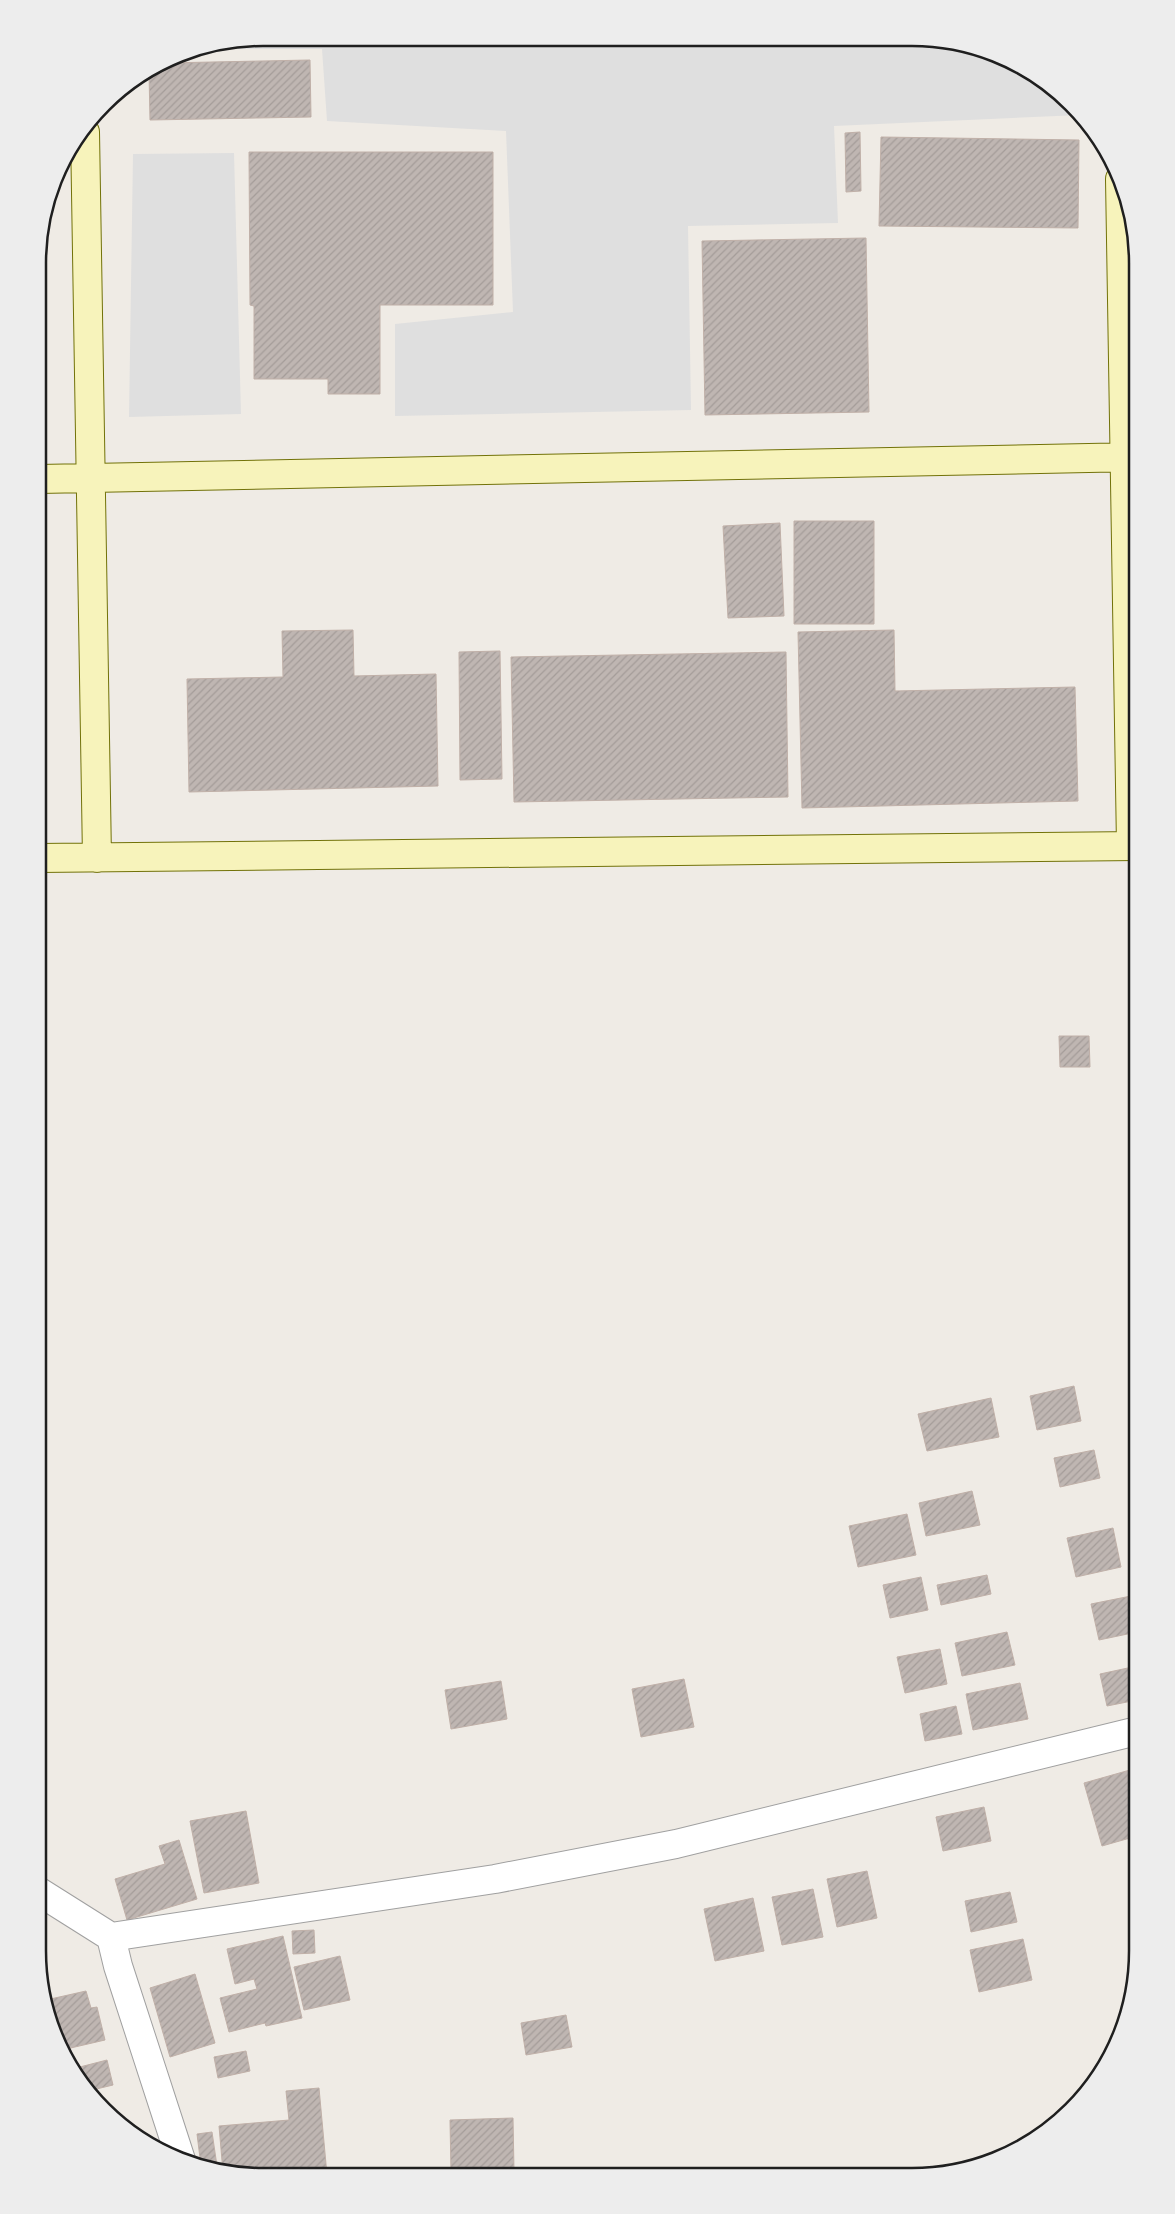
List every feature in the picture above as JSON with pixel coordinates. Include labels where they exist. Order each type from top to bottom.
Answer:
[{"type":"street","points":[[85,139],[97,858]]},
{"type":"street","points":[[1121,208],[1129,388]]},
{"type":"street","points":[[46,479],[1129,457]]},
{"type":"street","points":[[46,858],[1129,846]]},
{"type":"street","points":[[46,1896],[111,1936],[495,1879],[676,1844],[1129,1733]]},
{"type":"street","points":[[111,1936],[118,1966],[178,2150]]},
{"type":"shaded area","points":[[263,46],[912,46],[941,48],[982,58],[1020,75],[1044,91],[1070,115],[834,126],[838,223],[688,226],[691,410],[395,416],[395,324],[513,312],[506,131],[327,121],[322,49],[228,49]]},
{"type":"shaded area","points":[[234,153],[241,414],[129,417],[133,154]]},
{"type":"building","points":[[310,60],[311,117],[150,120],[149,78],[181,63]]},
{"type":"building","points":[[860,132],[861,191],[846,192],[845,133]]},
{"type":"building","points":[[881,137],[1079,140],[1078,228],[879,226]]},
{"type":"building","points":[[249,152],[493,152],[493,305],[380,305],[380,394],[328,394],[328,379],[254,379],[254,306],[250,305]]},
{"type":"building","points":[[866,238],[869,412],[705,415],[702,241]]},
{"type":"building","points":[[794,521],[874,521],[874,624],[794,624]]},
{"type":"building","points":[[780,523],[784,616],[728,618],[723,526]]},
{"type":"building","points":[[353,630],[354,676],[436,674],[438,786],[189,792],[187,679],[283,677],[282,631]]},
{"type":"building","points":[[894,630],[895,691],[1075,687],[1078,801],[802,808],[798,632]]},
{"type":"building","points":[[500,651],[502,779],[460,780],[459,652]]},
{"type":"building","points":[[786,652],[788,797],[514,802],[511,657]]},
{"type":"building","points":[[1059,1036],[1089,1036],[1090,1067],[1060,1067]]},
{"type":"building","points":[[1074,1386],[1081,1421],[1037,1430],[1030,1396]]},
{"type":"building","points":[[991,1398],[999,1437],[927,1451],[918,1414]]},
{"type":"building","points":[[1094,1450],[1100,1478],[1060,1487],[1054,1458]]},
{"type":"building","points":[[972,1491],[980,1525],[926,1536],[919,1503]]},
{"type":"building","points":[[907,1514],[916,1555],[858,1567],[849,1526]]},
{"type":"building","points":[[1113,1528],[1121,1567],[1076,1577],[1067,1538]]},
{"type":"building","points":[[987,1575],[991,1594],[941,1605],[937,1585]]},
{"type":"building","points":[[921,1577],[928,1610],[890,1618],[883,1585]]},
{"type":"building","points":[[1129,1596],[1129,1634],[1099,1640],[1091,1604]]},
{"type":"building","points":[[1007,1632],[1015,1665],[962,1676],[955,1643]]},
{"type":"building","points":[[940,1649],[947,1684],[905,1693],[897,1657]]},
{"type":"building","points":[[1129,1668],[1129,1702],[1107,1706],[1100,1674]]},
{"type":"building","points":[[684,1679],[694,1727],[641,1737],[632,1689]]},
{"type":"building","points":[[501,1681],[507,1719],[451,1729],[445,1690]]},
{"type":"building","points":[[1020,1683],[1028,1719],[973,1730],[966,1694]]},
{"type":"building","points":[[956,1706],[962,1734],[925,1741],[920,1714]]},
{"type":"building","points":[[1129,1770],[1129,1838],[1102,1846],[1084,1783]]},
{"type":"building","points":[[984,1807],[991,1841],[943,1851],[936,1817]]},
{"type":"building","points":[[246,1811],[259,1883],[204,1893],[190,1821]]},
{"type":"building","points":[[179,1840],[197,1899],[127,1920],[115,1879],[165,1864],[159,1846]]},
{"type":"building","points":[[867,1871],[877,1918],[837,1927],[827,1879]]},
{"type":"building","points":[[813,1889],[823,1937],[782,1945],[772,1897]]},
{"type":"building","points":[[1010,1892],[1017,1922],[971,1932],[965,1901]]},
{"type":"building","points":[[753,1898],[764,1951],[715,1961],[704,1909]]},
{"type":"building","points":[[314,1930],[315,1953],[293,1954],[292,1931]]},
{"type":"building","points":[[283,1936],[302,2018],[266,2026],[265,2023],[229,2032],[220,1998],[257,1989],[254,1979],[235,1984],[227,1949]]},
{"type":"building","points":[[1023,1939],[1032,1980],[979,1992],[970,1950]]},
{"type":"building","points":[[340,1956],[350,2000],[304,2010],[294,1967]]},
{"type":"building","points":[[195,1974],[215,2043],[170,2057],[150,1988]]},
{"type":"building","points":[[86,1991],[91,2008],[97,2007],[105,2040],[70,2048],[58,2021],[52,1999]]},
{"type":"building","points":[[566,2015],[572,2047],[526,2055],[521,2023]]},
{"type":"building","points":[[246,2051],[250,2071],[218,2078],[214,2057]]},
{"type":"building","points":[[107,2060],[113,2085],[96,2089],[80,2067]]},
{"type":"building","points":[[319,2088],[326,2168],[263,2168],[222,2164],[219,2126],[289,2120],[286,2091]]},
{"type":"building","points":[[513,2118],[514,2168],[451,2168],[450,2120]]},
{"type":"building","points":[[212,2132],[217,2163],[200,2158],[197,2134]]}]
